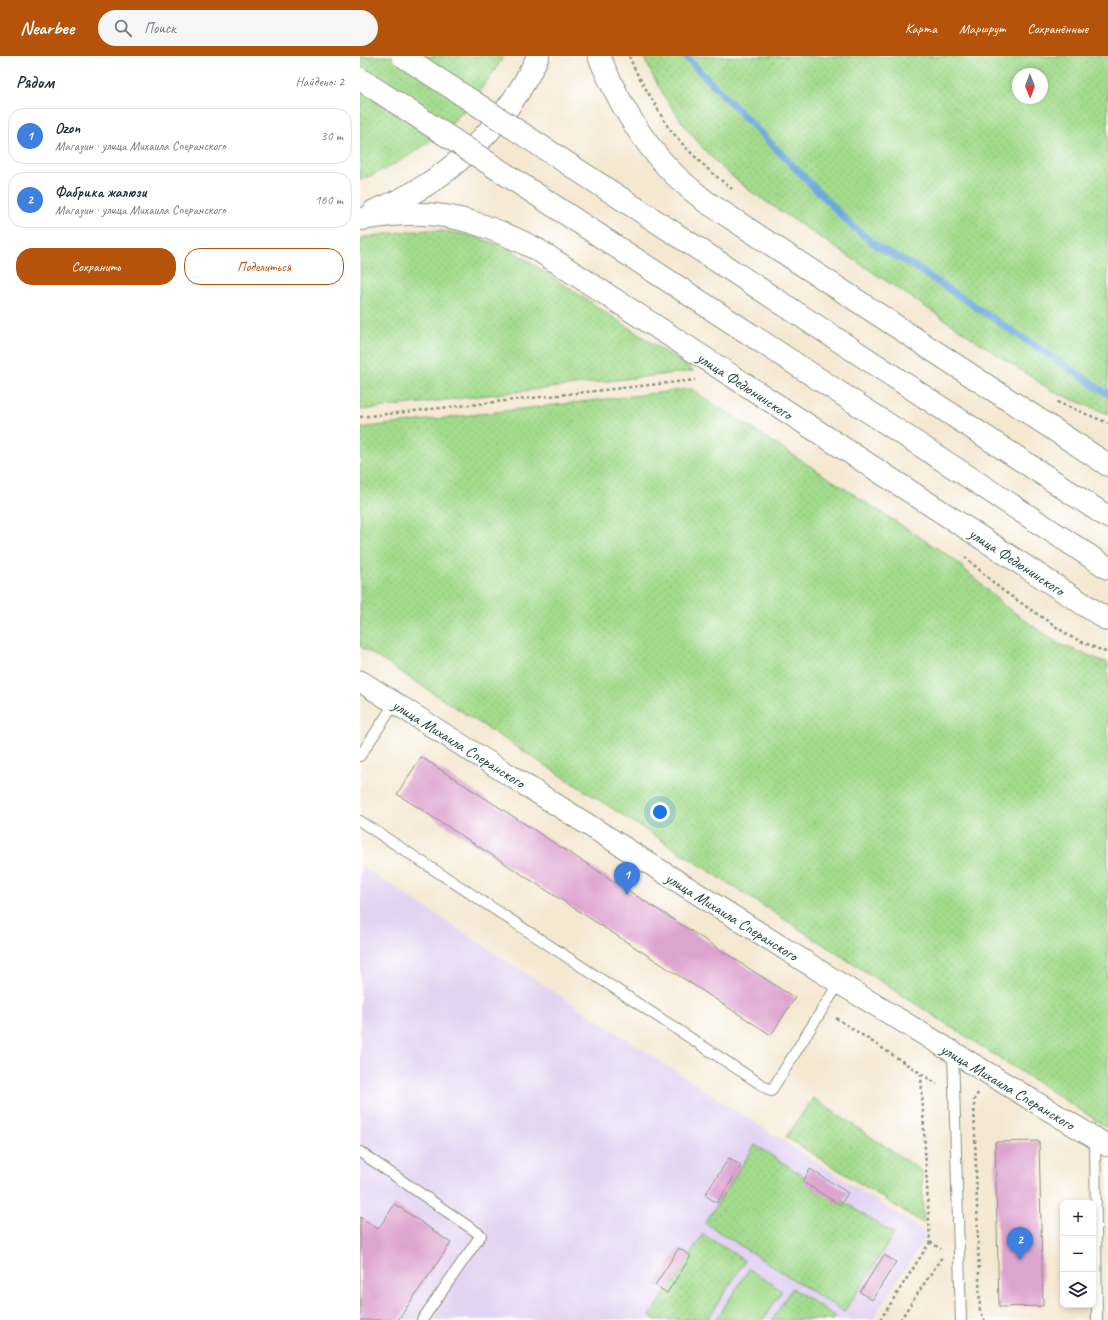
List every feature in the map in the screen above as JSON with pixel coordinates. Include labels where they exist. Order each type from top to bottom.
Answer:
[{"type":"main road","points":[[403,56],[1108,517]]},
{"type":"main road","points":[[360,218],[386,207],[416,191],[444,172],[470,150],[494,126],[514,98],[538,56]]},
{"type":"main road","points":[[598,56],[628,115],[646,144],[670,171],[704,201],[1108,465]]},
{"type":"main road","points":[[360,79],[1108,568]]},
{"type":"main road","name":"улица Федюнинского","points":[[360,218],[408,214],[430,214],[457,218],[484,225],[538,250],[1108,620]]},
{"type":"street","name":"улица Михаила Сперанского","points":[[360,680],[839,984],[1101,1142]]},
{"type":"lane","points":[[360,756],[395,703]]},
{"type":"lane","points":[[360,822],[771,1091],[839,984]]},
{"type":"lane","points":[[953,1052],[961,1320]]},
{"type":"lane","points":[[1097,1320],[1101,1142]]},
{"type":"lane","points":[[360,1152],[481,1236],[422,1320]]},
{"type":"path","points":[[629,56],[635,70],[668,127],[686,148],[711,172],[736,192]]},
{"type":"path","points":[[360,417],[696,380]]},
{"type":"path","points":[[1052,400],[1108,423]]},
{"type":"path","points":[[963,555],[1008,595],[1071,637],[1108,653]]},
{"type":"path","points":[[823,1009],[941,1087],[945,1099],[974,1100]]},
{"type":"path","points":[[880,1320],[930,1242],[921,1074]]},
{"type":"path","points":[[979,1090],[974,1100],[980,1311],[985,1320]]},
{"type":"path","points":[[900,1320],[945,1252],[930,1242]]},
{"type":"shaded area","points":[[360,865],[928,1234],[872,1320],[360,1320]]},
{"type":"green space","points":[[360,56],[504,56],[490,78],[475,97],[443,131],[405,158],[360,180]]},
{"type":"green space","points":[[643,56],[1108,56],[1108,414],[1054,392],[750,191],[725,171],[701,146],[682,122],[657,83]]},
{"type":"green space","points":[[431,230],[473,236],[513,251],[694,371],[360,410],[360,238],[400,232]]},
{"type":"green space","points":[[691,389],[955,560],[1002,604],[1059,644],[1108,663],[1108,1128],[360,646],[360,428]]},
{"type":"green space","points":[[813,1098],[922,1171],[923,1223],[786,1137]]},
{"type":"green space","points":[[755,1145],[894,1234],[844,1312],[705,1223]]},
{"type":"green space","points":[[703,1234],[745,1261],[707,1320],[655,1320],[650,1316]]},
{"type":"green space","points":[[749,1269],[782,1291],[763,1320],[716,1320]]},
{"type":"green space","points":[[792,1288],[835,1316],[833,1320],[772,1320]]},
{"type":"building","points":[[421,757],[795,998],[771,1035],[397,794]]},
{"type":"building","points":[[1039,1141],[1043,1306],[999,1307],[995,1142]]},
{"type":"building","points":[[729,1158],[741,1166],[717,1203],[705,1195]]},
{"type":"building","points":[[810,1169],[848,1193],[840,1205],[803,1182]]},
{"type":"building","points":[[395,1204],[451,1243],[398,1320],[360,1320],[360,1217],[378,1229]]},
{"type":"building","points":[[679,1248],[691,1256],[667,1293],[655,1285]]},
{"type":"building","points":[[884,1255],[896,1262],[872,1300],[860,1292]]},
{"type":"waterway","points":[[685,56],[854,228],[880,248],[912,265],[1108,394]]},
{"type":"place","name":"Ozon","points":[[627,895]]},
{"type":"place","name":"Фабрика жалюзи","points":[[1020,1260]]}]
